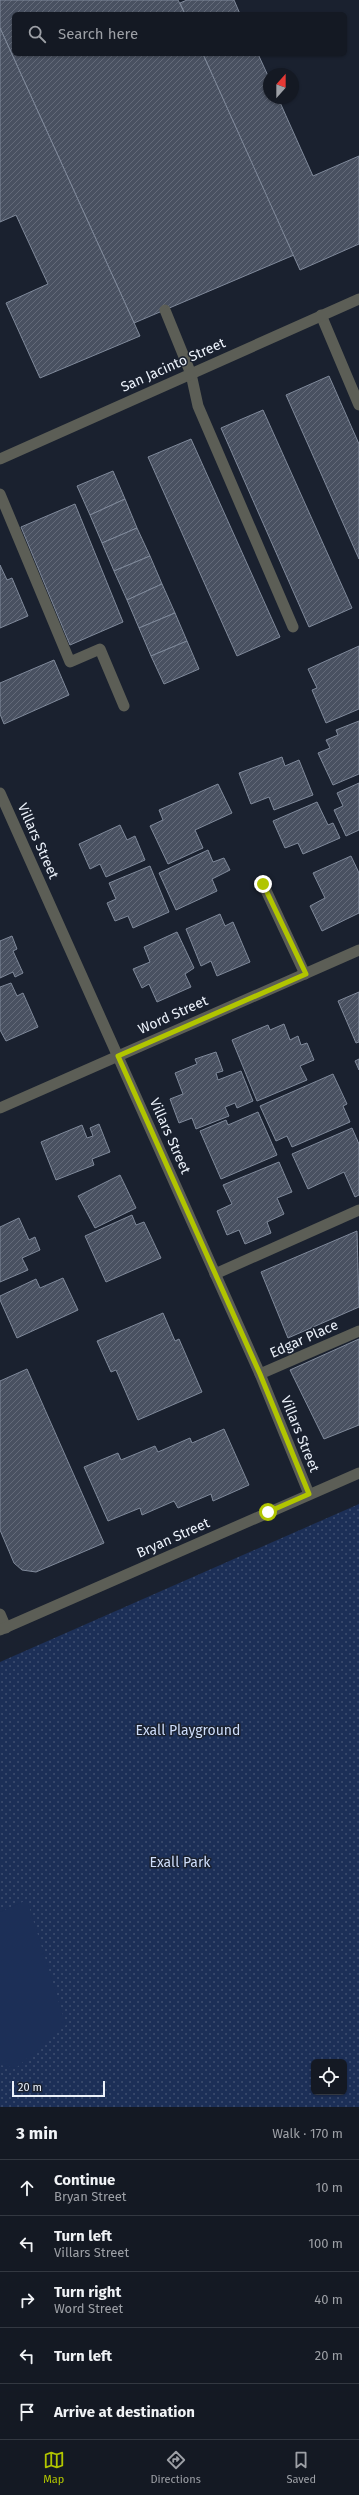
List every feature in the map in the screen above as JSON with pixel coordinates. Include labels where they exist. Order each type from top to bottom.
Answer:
[{"type":"street","name":"San Jacinto Street","points":[[0,458],[359,298]]},
{"type":"street","points":[[166,310],[191,374],[198,406],[293,627]]},
{"type":"street","points":[[321,315],[359,405]]},
{"type":"street","points":[[0,494],[70,662],[100,649],[124,706]]},
{"type":"street","name":"Villars Street","points":[[0,793],[260,1374],[309,1494]]},
{"type":"street","points":[[263,884],[306,974]]},
{"type":"street","name":"Word Street","points":[[0,1108],[359,950]]},
{"type":"street","points":[[215,1274],[359,1210]]},
{"type":"street","name":"Edgar Place","points":[[260,1374],[359,1331]]},
{"type":"street","name":"Bryan Street","points":[[3,1629],[359,1473]]},
{"type":"street","points":[[0,1614],[3,1629]]},
{"type":"green space","name":"Exall Park","points":[[359,1504],[359,2107],[0,2107],[0,1662]]},
{"type":"green space","points":[[27,1900],[66,2025],[16,2068],[0,2065],[0,1912]]},
{"type":"building","points":[[0,0],[178,0],[184,12],[12,12],[12,54],[0,28]]},
{"type":"building","points":[[187,0],[234,0],[239,12],[184,12],[180,3]]},
{"type":"building","points":[[0,28],[140,336],[40,378],[6,303],[48,284],[16,215],[0,222]]},
{"type":"building","points":[[13,56],[204,56],[294,255],[134,323]]},
{"type":"building","points":[[204,56],[259,56],[264,68],[263,68],[263,104],[281,104],[313,176],[359,156],[359,244],[300,270]]},
{"type":"building","points":[[329,376],[359,444],[359,559],[286,395]]},
{"type":"building","points":[[263,410],[352,608],[309,627],[221,428]]},
{"type":"building","points":[[191,439],[280,637],[237,656],[148,457]]},
{"type":"building","points":[[113,471],[125,499],[90,515],[77,486]]},
{"type":"building","points":[[125,499],[137,528],[102,543],[90,515]]},
{"type":"building","points":[[75,504],[123,622],[70,645],[21,527]]},
{"type":"building","points":[[137,528],[150,556],[114,571],[102,543]]},
{"type":"building","points":[[150,556],[162,584],[127,600],[114,571]]},
{"type":"building","points":[[0,565],[7,580],[12,578],[28,616],[0,628]]},
{"type":"building","points":[[162,584],[175,613],[139,628],[127,600]]},
{"type":"building","points":[[175,613],[187,641],[151,656],[139,628]]},
{"type":"building","points":[[187,641],[199,669],[164,684],[151,656]]},
{"type":"building","points":[[359,646],[359,709],[326,723],[312,690],[317,688],[308,669]]},
{"type":"building","points":[[54,660],[69,695],[4,724],[0,714],[0,683]]},
{"type":"building","points":[[359,721],[359,774],[333,785],[318,753],[330,748],[326,740],[338,735],[336,730]]},
{"type":"building","points":[[282,757],[285,766],[299,760],[313,795],[274,810],[269,797],[251,804],[239,773]]},
{"type":"building","points":[[359,783],[359,830],[346,836],[334,810],[343,806],[337,793]]},
{"type":"building","points":[[218,784],[232,813],[195,830],[203,848],[168,864],[150,826],[163,820],[159,810]]},
{"type":"building","points":[[317,802],[328,825],[333,823],[340,838],[303,854],[298,843],[285,848],[273,821]]},
{"type":"building","points":[[120,825],[127,840],[135,836],[145,860],[106,877],[100,864],[90,869],[79,844]]},
{"type":"building","points":[[208,850],[213,862],[224,858],[230,870],[212,879],[217,891],[176,910],[159,873]]},
{"type":"building","points":[[351,856],[359,873],[359,913],[322,931],[310,906],[325,898],[313,873]]},
{"type":"building","points":[[150,866],[169,912],[133,928],[128,916],[115,921],[107,903],[116,899],[109,883]]},
{"type":"building","points":[[220,914],[225,926],[233,922],[250,962],[217,976],[211,961],[201,966],[186,929]]},
{"type":"building","points":[[177,932],[194,968],[185,974],[191,987],[157,1002],[149,984],[142,988],[133,969],[150,962],[144,947]]},
{"type":"building","points":[[12,936],[17,949],[13,951],[23,973],[15,977],[13,972],[0,978],[0,941]]},
{"type":"building","points":[[11,983],[17,996],[23,993],[38,1027],[6,1041],[0,1030],[0,987]]},
{"type":"building","points":[[359,992],[359,1042],[356,1043],[338,1001]]},
{"type":"building","points":[[284,1024],[290,1040],[298,1036],[301,1045],[307,1043],[314,1060],[300,1066],[307,1080],[257,1101],[232,1040],[268,1025],[270,1030]]},
{"type":"building","points":[[216,1052],[223,1071],[216,1073],[218,1080],[241,1071],[253,1101],[237,1108],[235,1103],[225,1107],[229,1116],[196,1129],[192,1118],[179,1123],[170,1099],[183,1094],[175,1073],[197,1064],[195,1059]]},
{"type":"building","points":[[359,1059],[359,1070],[355,1061]]},
{"type":"building","points":[[333,1074],[347,1104],[343,1106],[350,1122],[292,1147],[287,1136],[276,1141],[260,1106]]},
{"type":"building","points":[[258,1112],[277,1155],[221,1179],[200,1131],[226,1120],[228,1125]]},
{"type":"building","points":[[99,1124],[110,1152],[92,1159],[94,1165],[56,1180],[41,1142],[82,1125],[87,1138],[93,1136],[90,1128]]},
{"type":"building","points":[[352,1128],[359,1144],[359,1195],[355,1197],[344,1172],[308,1189],[292,1154]]},
{"type":"building","points":[[279,1162],[292,1192],[277,1198],[284,1214],[267,1222],[271,1233],[245,1244],[239,1230],[227,1235],[217,1211],[232,1204],[223,1185]]},
{"type":"building","points":[[120,1175],[136,1208],[95,1228],[78,1196]]},
{"type":"building","points":[[132,1215],[136,1225],[144,1222],[161,1258],[106,1282],[85,1236]]},
{"type":"building","points":[[19,1218],[29,1240],[35,1237],[40,1250],[22,1258],[28,1270],[0,1282],[0,1227]]},
{"type":"building","points":[[357,1231],[359,1307],[288,1338],[261,1272]]},
{"type":"building","points":[[63,1278],[78,1310],[17,1338],[0,1300],[0,1296],[36,1279],[40,1288]]},
{"type":"building","points":[[163,1313],[175,1341],[179,1339],[202,1392],[138,1420],[116,1370],[111,1372],[97,1341]]},
{"type":"building","points":[[359,1339],[359,1425],[324,1439],[290,1370]]},
{"type":"building","points":[[27,1369],[104,1543],[36,1572],[22,1570],[14,1563],[0,1530],[0,1381]]},
{"type":"building","points":[[224,1429],[249,1485],[213,1501],[211,1494],[178,1508],[174,1501],[142,1515],[140,1508],[108,1521],[84,1467],[118,1453],[121,1460],[155,1446],[158,1452],[190,1438],[192,1443]]},
{"type":"route","points":[[263,884],[306,974],[118,1056],[260,1374],[309,1494],[268,1512]]},
{"type":"park label","name":"Exall Playground","points":[[188,1730]]}]
